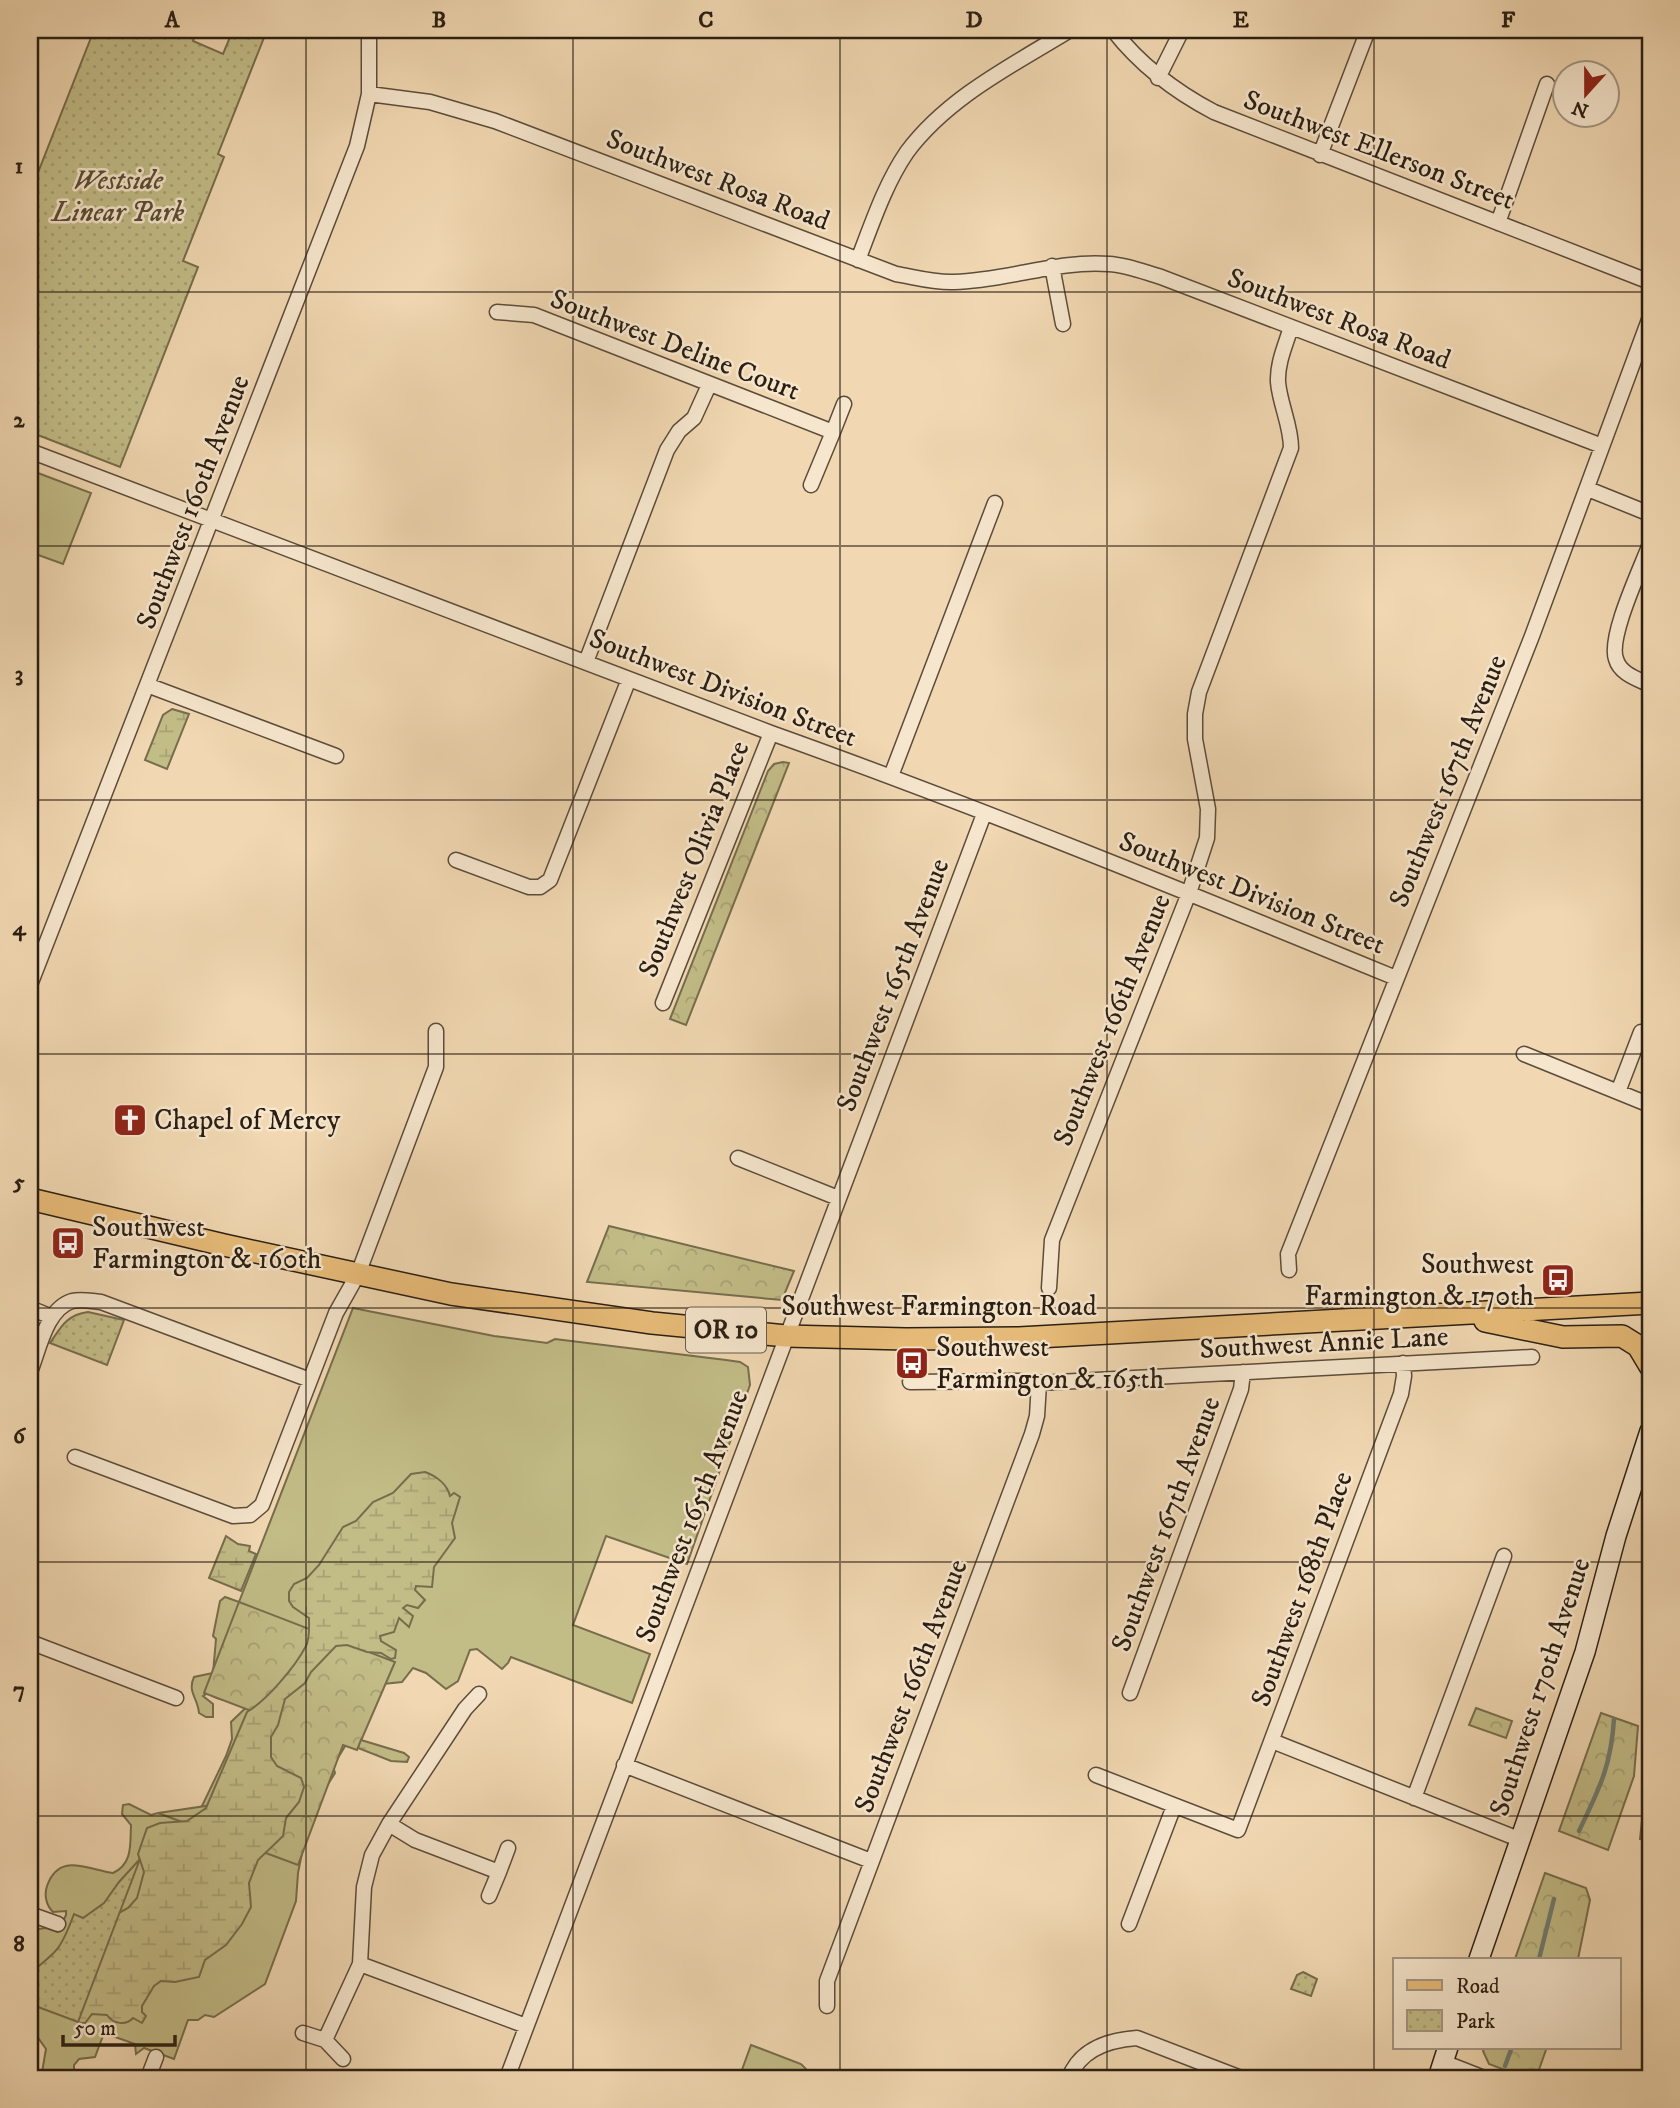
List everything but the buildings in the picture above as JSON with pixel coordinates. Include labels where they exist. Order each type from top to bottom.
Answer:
[{"type":"main road","name":"Southwest Farmington Road","points":[[30,1199],[451,1294],[652,1323],[786,1336],[1019,1338],[1650,1303]]},
{"type":"main road","points":[[1456,1314],[1563,1337],[1622,1336],[1638,1346],[1650,1366]]},
{"type":"main road","name":"Southwest 170th Avenue","points":[[1479,1958],[1585,1652],[1619,1527],[1650,1431]]},
{"type":"street","name":"Southwest 160th Avenue","points":[[30,985],[357,146],[369,94],[369,30]]},
{"type":"street","points":[[858,260],[890,183],[907,153],[928,127],[967,94],[1070,30]]},
{"type":"street","name":"Southwest Ellerson Street","points":[[1112,30],[1158,78],[1185,97],[1214,112],[1650,282]]},
{"type":"street","points":[[1158,78],[1182,30]]},
{"type":"street","points":[[1321,155],[1368,30]]},
{"type":"street","points":[[1498,223],[1548,85]]},
{"type":"street","name":"Southwest Rosa Road","points":[[369,94],[430,102],[495,121],[895,274],[950,283],[978,281],[1052,266],[1111,264],[1132,268],[1602,446]]},
{"type":"street","points":[[1052,266],[1063,324]]},
{"type":"street","name":"Southwest Deline Court","points":[[497,312],[534,315],[833,432]]},
{"type":"street","name":"Southwest 167th Avenue","points":[[1289,1270],[1288,1254],[1588,489],[1602,446],[1644,350],[1650,317]]},
{"type":"street","name":"Southwest 166th Avenue","points":[[1049,1288],[1052,1240],[1189,892],[1207,838],[1208,808],[1195,739],[1195,714],[1199,692],[1291,448],[1290,429],[1278,381],[1279,366],[1291,327]]},
{"type":"street","points":[[586,662],[667,450],[679,431],[694,418],[709,385]]},
{"type":"street","points":[[811,485],[844,404]]},
{"type":"street","name":"Southwest Division Street","points":[[30,451],[771,733],[891,776],[1189,892],[1396,978]]},
{"type":"street","points":[[1588,489],[1650,514]]},
{"type":"street","points":[[891,776],[995,503]]},
{"type":"street","points":[[1650,544],[1615,639],[1615,650],[1620,668],[1650,685]]},
{"type":"street","points":[[456,859],[528,887],[544,885],[553,874],[629,679]]},
{"type":"street","points":[[147,685],[336,756]]},
{"type":"street","name":"Southwest Olivia Place","points":[[663,1003],[771,733]]},
{"type":"street","name":"Southwest 165th Avenue","points":[[507,2078],[984,814]]},
{"type":"street","points":[[75,1457],[233,1516],[250,1515],[265,1500],[336,1313],[358,1275],[436,1067],[436,1031]]},
{"type":"street","points":[[1618,1092],[1641,1032]]},
{"type":"street","points":[[1524,1054],[1650,1105]]},
{"type":"street","points":[[738,1158],[838,1198]]},
{"type":"street","points":[[30,1372],[52,1317],[62,1306],[71,1302],[100,1302],[310,1380]]},
{"type":"street","points":[[30,1308],[52,1317]]},
{"type":"street","name":"Southwest Annie Lane","points":[[910,1382],[1039,1383],[1532,1357]]},
{"type":"street","name":"Southwest 168th Place","points":[[1174,1806],[1238,1830],[1401,1394],[1403,1363]]},
{"type":"street","name":"Southwest 167th Avenue","points":[[1130,1693],[1241,1388],[1243,1372]]},
{"type":"street","name":"Southwest 166th Avenue","points":[[827,2006],[827,1981],[1032,1434],[1037,1416],[1039,1383]]},
{"type":"street","points":[[1414,1798],[1504,1556]]},
{"type":"street","points":[[30,1643],[176,1698]]},
{"type":"street","points":[[325,2040],[360,1964],[364,1887],[372,1855],[389,1824],[465,1709],[479,1694]]},
{"type":"street","points":[[1272,1741],[1521,1840]]},
{"type":"street","points":[[624,1765],[871,1861]]},
{"type":"street","points":[[1096,1775],[1174,1806],[1129,1924]]},
{"type":"street","points":[[389,1824],[415,1840],[499,1872]]},
{"type":"street","points":[[489,1896],[508,1848]]},
{"type":"street","points":[[30,1914],[58,1924]]},
{"type":"street","points":[[360,1964],[526,2026]]},
{"type":"street","points":[[303,2033],[325,2040],[343,2059]]},
{"type":"street","points":[[1069,2078],[1080,2058],[1092,2049],[1120,2039],[1137,2038],[1241,2078]]},
{"type":"street","points":[[148,2078],[156,2057]]},
{"type":"street","points":[[1443,2062],[1484,2078]]},
{"type":"green space","name":"Westside Linear Park","points":[[94,30],[197,30],[193,41],[223,54],[233,30],[267,30],[218,154],[224,157],[183,261],[198,267],[120,467],[30,432],[30,193]]},
{"type":"green space","points":[[30,470],[91,493],[63,564],[30,552]]},
{"type":"green space","points":[[172,709],[189,714],[167,769],[145,760],[163,715]]},
{"type":"green space","points":[[789,763],[686,1025],[670,1019],[768,771],[774,764]]},
{"type":"green space","points":[[609,1226],[794,1271],[782,1300],[587,1282]]},
{"type":"green space","points":[[353,1308],[494,1336],[547,1343],[555,1339],[740,1362],[748,1367],[750,1385],[687,1564],[606,1536],[573,1625],[650,1654],[632,1703],[511,1657],[502,1669],[477,1649],[470,1650],[458,1681],[446,1689],[426,1673],[413,1668],[402,1682],[383,1684],[333,1766],[335,1773],[322,1794],[304,1843],[296,1901],[265,1984],[214,2017],[205,2015],[198,2020],[188,2020],[174,2059],[144,2048],[136,2054],[135,2044],[104,2033],[95,2057],[79,2059],[74,2065],[74,2078],[41,2078],[46,2049],[36,2035],[30,2034],[30,1930],[46,1928],[58,1932],[66,1915],[66,1911],[53,1912],[51,1909],[46,1900],[47,1886],[52,1876],[66,1866],[83,1866],[113,1873],[124,1864],[129,1853],[131,1825],[122,1814],[123,1805],[129,1804],[151,1815],[190,1814],[202,1806],[232,1739],[231,1722],[255,1699],[225,1700],[208,1693],[203,1696],[213,1704],[213,1717],[206,1717],[199,1713],[192,1682],[194,1677],[213,1673],[216,1639],[213,1636],[220,1601],[225,1597],[239,1602]]},
{"type":"green space","points":[[88,1312],[124,1320],[107,1365],[50,1343],[69,1319]]},
{"type":"green space","points":[[425,1472],[440,1481],[450,1496],[454,1493],[460,1497],[452,1523],[455,1538],[434,1567],[432,1587],[416,1586],[415,1590],[425,1600],[418,1608],[407,1605],[403,1608],[413,1616],[409,1627],[399,1618],[394,1632],[380,1636],[381,1641],[396,1650],[395,1658],[347,1645],[336,1646],[311,1672],[305,1683],[285,1699],[278,1725],[271,1737],[271,1757],[277,1766],[301,1778],[304,1787],[299,1802],[286,1818],[283,1836],[258,1860],[249,1883],[251,1907],[242,1924],[226,1945],[205,1960],[199,1977],[175,1982],[161,1981],[154,1986],[142,2006],[142,2012],[146,2016],[142,2023],[133,2018],[120,2023],[107,2015],[92,2014],[85,2023],[81,2023],[30,2002],[88,1930],[128,1908],[137,1898],[144,1872],[138,1854],[147,1828],[160,1823],[187,1821],[206,1808],[247,1712],[280,1682],[307,1643],[309,1618],[289,1601],[289,1592],[294,1584],[307,1578],[319,1565],[343,1527],[356,1521],[373,1502],[393,1493],[411,1474]]},
{"type":"green space","points":[[226,1536],[238,1544],[250,1546],[249,1551],[256,1554],[241,1591],[209,1578]]},
{"type":"green space","points":[[239,1602],[395,1662],[357,1750],[343,1745],[298,1865],[158,1813],[212,1805],[249,1710],[204,1693]]},
{"type":"green space","points":[[1476,1708],[1512,1721],[1506,1738],[1469,1725]]},
{"type":"green space","points":[[1601,1713],[1638,1726],[1634,1776],[1608,1850],[1559,1831]]},
{"type":"green space","points":[[361,1740],[404,1753],[409,1757],[407,1762],[391,1761],[358,1748]]},
{"type":"green space","points":[[1650,1744],[1650,1840],[1640,1839]]},
{"type":"green space","points":[[140,1859],[78,2022],[30,2004],[30,1973],[58,1948],[74,1914],[83,1918],[104,1903]]},
{"type":"green space","points":[[1545,1873],[1586,1888],[1590,1900],[1578,1958],[1515,1958]]},
{"type":"green space","points":[[1303,1972],[1317,1979],[1311,1996],[1291,1989],[1297,1975]]},
{"type":"green space","points":[[751,2045],[801,2064],[806,2069],[804,2078],[739,2078]]},
{"type":"green space","points":[[1484,2048],[1547,2048],[1536,2078],[1526,2078],[1489,2064],[1483,2051]]},
{"type":"waterway","points":[[1579,1831],[1607,1764],[1614,1719]]},
{"type":"waterway","points":[[1539,1958],[1554,1899]]},
{"type":"waterway","points":[[1505,2066],[1512,2048]]},
{"type":"place","name":"Chapel of Mercy","points":[[130,1120]]},
{"type":"place","name":"Southwest Farmington & 160th","points":[[68,1243]]},
{"type":"place","name":"Southwest Farmington & 170th","points":[[1558,1280]]},
{"type":"place","name":"Southwest Farmington & 165th","points":[[912,1363]]}]
